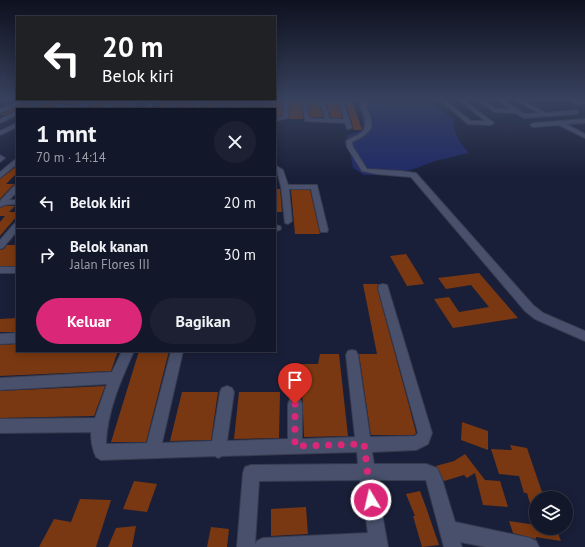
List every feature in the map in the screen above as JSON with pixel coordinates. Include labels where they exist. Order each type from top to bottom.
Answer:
[{"type":"street","points":[[0,133],[16,126]]},
{"type":"street","points":[[368,126],[365,134],[349,141],[350,147],[364,170],[371,172],[402,172],[413,175],[529,308],[539,316],[584,337]]},
{"type":"street","points":[[565,126],[585,136]]},
{"type":"street","points":[[0,176],[16,161]]},
{"type":"street","points":[[276,168],[280,170],[288,221]]},
{"type":"street","points":[[284,188],[314,187],[324,230]]},
{"type":"street","points":[[1,204],[16,189]]},
{"type":"street","points":[[1,204],[16,202]]},
{"type":"street","points":[[0,246],[16,227]]},
{"type":"street","points":[[0,270],[16,270]]},
{"type":"street","points":[[128,352],[116,378],[99,425],[98,445],[101,452],[153,449],[218,450],[295,446],[416,443],[422,439],[425,433],[383,288]]},
{"type":"street","points":[[0,339],[16,338]]},
{"type":"street","points":[[153,449],[177,352]]},
{"type":"street","points":[[263,547],[379,545],[367,472],[352,355]]},
{"type":"street","points":[[0,384],[116,378]]},
{"type":"street","points":[[218,450],[227,392]]},
{"type":"street","points":[[295,404],[295,446]]},
{"type":"street","points":[[0,426],[99,425]]},
{"type":"street","points":[[246,547],[251,473],[367,472],[426,472],[431,474],[434,479],[453,547]]},
{"type":"street","points":[[448,528],[530,547]]},
{"type":"shaded area","points":[[363,126],[454,126],[458,138],[469,153],[435,161],[411,170],[387,175],[364,175],[353,168],[347,135],[361,131]]},
{"type":"building","points":[[353,126],[361,126],[362,130],[354,130]]},
{"type":"building","points":[[16,167],[16,174],[6,184],[16,184],[13,185],[0,199],[0,179]]},
{"type":"building","points":[[276,189],[280,189],[282,212],[276,212]]},
{"type":"building","points":[[291,190],[310,190],[320,234],[295,234]]},
{"type":"building","points":[[4,206],[15,206],[9,212],[16,212],[16,217],[0,236],[0,222],[5,216],[0,216],[0,208]]},
{"type":"building","points":[[7,245],[16,245],[16,266],[0,266],[0,250],[4,249]]},
{"type":"building","points":[[406,254],[424,284],[407,286],[390,256]]},
{"type":"building","points":[[479,273],[518,318],[453,328],[434,299],[449,297],[459,312],[489,307],[471,285],[446,289],[438,278]]},
{"type":"building","points":[[363,284],[378,284],[377,288],[416,433],[414,435],[371,435],[359,354],[377,354]]},
{"type":"building","points":[[16,318],[16,332],[0,332],[0,319]]},
{"type":"building","points":[[16,344],[16,352],[118,352],[111,371],[0,376],[0,345]]},
{"type":"building","points":[[139,352],[169,352],[146,442],[111,442]]},
{"type":"building","points":[[320,354],[339,354],[348,436],[304,437],[301,364],[318,364]]},
{"type":"building","points":[[105,386],[94,416],[0,418],[0,391]]},
{"type":"building","points":[[182,392],[218,392],[211,440],[170,441]]},
{"type":"building","points":[[239,392],[280,392],[279,438],[234,439]]},
{"type":"building","points":[[462,422],[488,431],[488,450],[461,440]]},
{"type":"building","points":[[510,445],[527,448],[542,491],[529,491],[529,500],[527,493],[524,493],[519,476],[499,474],[491,449],[512,450]]},
{"type":"building","points":[[465,454],[485,480],[500,481],[508,507],[483,505],[475,473],[467,478],[464,475],[444,481],[436,466],[454,461]]},
{"type":"building","points":[[134,481],[157,484],[147,512],[123,509]]},
{"type":"building","points":[[420,491],[439,545],[422,547],[413,516],[415,516],[406,494]]},
{"type":"building","points":[[80,499],[111,500],[96,547],[39,547],[54,519],[71,522]]},
{"type":"building","points":[[306,507],[308,534],[271,536],[271,509]]},
{"type":"building","points":[[509,521],[529,524],[529,535],[559,535],[561,541],[536,537],[536,539],[513,533]]},
{"type":"building","points":[[136,526],[132,547],[108,547],[116,528]]},
{"type":"building","points":[[211,527],[229,529],[227,547],[207,547]]},
{"type":"route","points":[[295,404],[295,446],[364,444],[371,500]]}]
